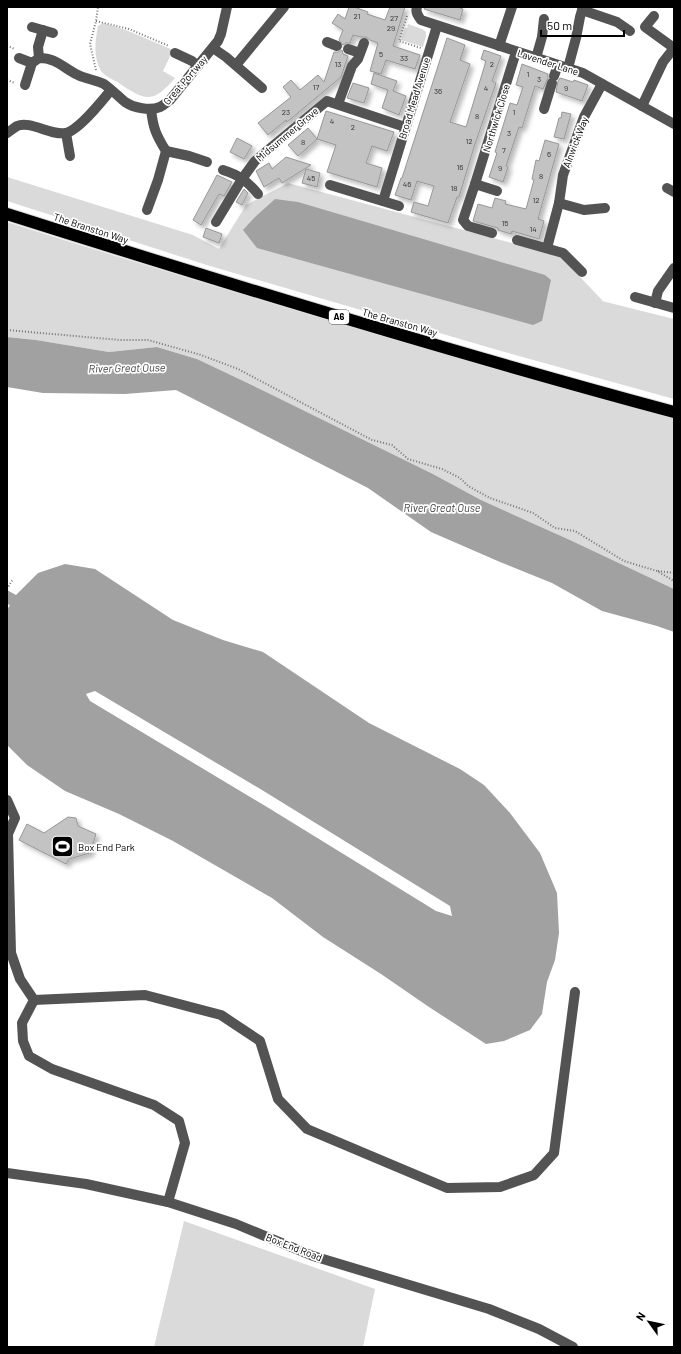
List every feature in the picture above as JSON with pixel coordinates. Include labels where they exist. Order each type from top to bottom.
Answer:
[{"type":"highway","name":"The Branston Way","points":[[7,214],[141,257],[378,328],[548,378],[674,412]]},
{"type":"street","name":"Great Portway","points":[[19,58],[36,60],[48,58],[64,66],[76,75],[98,81],[126,103],[151,109],[161,107],[170,100],[212,48],[221,34],[227,7]]},
{"type":"street","points":[[236,65],[284,7]]},
{"type":"street","points":[[417,7],[416,10],[421,20],[437,26]]},
{"type":"street","points":[[499,46],[512,7]]},
{"type":"street","points":[[544,109],[553,79],[563,66],[576,38],[583,8],[617,22],[630,31]]},
{"type":"street","points":[[642,106],[663,62],[674,48],[646,27],[654,16]]},
{"type":"street","points":[[536,58],[542,37],[544,19]]},
{"type":"street","name":"Lavender Lane","points":[[437,26],[583,73],[674,124]]},
{"type":"street","name":"Broad Mead Avenue","points":[[383,201],[437,26]]},
{"type":"street","points":[[25,86],[36,60],[38,47],[48,32],[32,27]]},
{"type":"street","points":[[327,42],[337,46]]},
{"type":"street","points":[[338,104],[352,66],[358,59],[364,43]]},
{"type":"street","points":[[212,48],[236,65],[262,88]]},
{"type":"street","points":[[348,49],[360,54]]},
{"type":"street","name":"Northwick Close","points":[[492,233],[468,226],[463,220],[516,52]]},
{"type":"street","points":[[175,53],[192,61],[198,66]]},
{"type":"street","name":"Alnwick Way","points":[[547,248],[559,203],[563,175],[584,117],[602,84]]},
{"type":"street","points":[[7,133],[18,125],[26,125],[54,133],[66,133],[77,127],[102,102],[110,90]]},
{"type":"street","name":"Midsummer Grove","points":[[216,222],[242,178],[255,161],[327,101],[405,127]]},
{"type":"street","points":[[147,210],[158,180],[166,151],[153,126],[151,109]]},
{"type":"street","points":[[66,133],[70,156]]},
{"type":"street","points":[[166,151],[207,162]]},
{"type":"street","points":[[223,170],[242,178],[250,184],[258,194]]},
{"type":"street","points":[[475,184],[497,191]]},
{"type":"street","points":[[330,185],[399,206]]},
{"type":"street","points":[[559,203],[584,210],[605,208]]},
{"type":"street","points":[[517,240],[563,253],[582,272]]},
{"type":"street","points":[[655,303],[658,291],[674,268]]},
{"type":"street","points":[[635,297],[674,308]]},
{"type":"street","points":[[7,800],[15,818],[8,834],[11,952],[20,980],[34,1000]]},
{"type":"street","points":[[34,1000],[145,995],[221,1015],[260,1041],[278,1099],[307,1129],[447,1188],[485,1188],[500,1187],[534,1175],[554,1153],[575,992]]},
{"type":"street","points":[[34,1000],[22,1023],[23,1041],[29,1056],[52,1069],[154,1105],[179,1121],[185,1143],[168,1202]]},
{"type":"street","name":"Box End Road","points":[[7,1173],[86,1184],[168,1202],[236,1224],[313,1256],[489,1309],[539,1330],[573,1347]]},
{"type":"path","points":[[98,7],[90,44],[98,81]]},
{"type":"path","points":[[408,14],[399,41],[429,51]]},
{"type":"path","points":[[96,21],[129,29],[174,48],[175,53]]},
{"type":"path","points":[[7,330],[120,340],[148,340],[238,369],[372,440],[392,445],[408,459],[442,469],[460,478],[468,486],[490,498],[533,513],[555,528],[575,531],[624,561],[674,573]]},
{"type":"path","points":[[657,570],[674,581]]},
{"type":"path","points":[[7,589],[13,579]]},
{"type":"shaded area","points":[[103,23],[126,30],[173,50],[163,71],[175,78],[161,92],[154,96],[148,97],[142,96],[128,89],[104,75],[98,65],[95,49],[98,26]]},
{"type":"shaded area","points":[[408,24],[426,32],[423,47],[401,40]]},
{"type":"shaded area","points":[[7,177],[193,235],[219,249],[246,205],[288,183],[560,256],[602,301],[674,319],[674,399],[501,351],[210,266],[7,201]]},
{"type":"shaded area","points":[[7,222],[356,328],[674,418],[674,589],[481,500],[433,474],[197,359],[157,347],[109,352],[36,340],[7,337]]},
{"type":"shaded area","points":[[184,1221],[375,1289],[363,1347],[154,1347]]},
{"type":"water","points":[[275,199],[298,202],[545,275],[551,280],[542,321],[533,325],[257,248],[243,230]]},
{"type":"water","name":"River Great Ouse","points":[[7,337],[36,340],[109,352],[157,347],[197,359],[433,474],[481,500],[674,589],[674,632],[602,611],[552,583],[431,532],[368,488],[176,390],[125,394],[43,393],[7,387]]},
{"type":"water","name":"Box End Park","points":[[65,564],[95,569],[173,620],[223,640],[263,652],[369,723],[460,769],[484,785],[510,813],[540,853],[557,893],[559,933],[555,960],[547,982],[542,1014],[530,1030],[504,1041],[486,1044],[323,937],[272,898],[173,841],[119,814],[65,791],[27,765],[7,745],[7,610],[10,605],[7,604],[7,590],[16,595],[38,573]],"holes":[[[95,691],[262,790],[450,906],[452,916],[436,911],[267,807],[90,701],[86,694]]]},
{"type":"building","points":[[349,7],[354,7],[368,12],[367,14],[385,20],[390,7],[405,7],[393,46],[420,55],[415,69],[386,60],[381,74],[370,71],[378,43],[366,37],[353,35],[350,43],[343,45],[339,40],[343,30],[332,23],[338,14],[345,19]]},
{"type":"building","points":[[425,7],[458,7],[463,9],[460,20],[424,9]]},
{"type":"building","points":[[447,38],[465,45],[460,60],[470,64],[450,122],[466,127],[486,61],[481,59],[484,50],[501,56],[492,81],[496,83],[459,197],[457,197],[448,223],[411,212],[414,202],[428,206],[434,186],[417,181],[411,200],[395,195],[402,178]]},
{"type":"building","points":[[342,50],[343,54],[348,56],[341,77],[287,122],[286,120],[268,135],[258,123],[291,97],[283,87],[291,80],[300,90],[318,75],[324,82],[334,52]]},
{"type":"building","points":[[522,64],[548,74],[548,78],[543,89],[535,86],[522,128],[519,127],[506,166],[508,167],[503,182],[489,177],[510,103],[517,105],[523,87],[516,85]]},
{"type":"building","points":[[374,73],[397,81],[393,91],[406,96],[399,115],[382,108],[388,90],[371,84]]},
{"type":"building","points":[[560,78],[573,82],[574,80],[588,85],[582,101],[556,92]]},
{"type":"building","points":[[353,83],[369,88],[364,103],[347,98]]},
{"type":"building","points":[[326,111],[394,132],[387,151],[372,146],[366,163],[382,168],[377,187],[327,172],[336,145],[317,139]]},
{"type":"building","points":[[562,112],[571,114],[564,139],[554,137]]},
{"type":"building","points":[[308,128],[317,139],[298,156],[288,145]]},
{"type":"building","points":[[237,138],[252,146],[244,159],[230,152]]},
{"type":"building","points":[[545,140],[559,144],[538,219],[544,221],[539,239],[512,231],[511,234],[498,230],[498,228],[473,221],[478,204],[492,208],[495,198],[506,201],[505,204],[526,209],[534,180],[532,179],[536,160],[539,161]]},
{"type":"building","points":[[286,157],[311,165],[282,183],[279,178],[264,187],[256,171],[269,163],[272,169]]},
{"type":"building","points":[[306,169],[320,173],[317,187],[302,183]]},
{"type":"building","points":[[217,175],[232,182],[224,196],[219,194],[201,225],[193,220]]},
{"type":"building","points":[[244,189],[248,193],[242,205],[236,202]]},
{"type":"building","points":[[206,228],[222,234],[219,243],[203,237]]},
{"type":"building","name":"Box End Park","points":[[68,817],[76,818],[78,826],[96,834],[90,853],[69,859],[66,864],[19,840],[27,824],[44,833]]},
{"type":"place","name":"Box End Park","points":[[62,847]]}]
